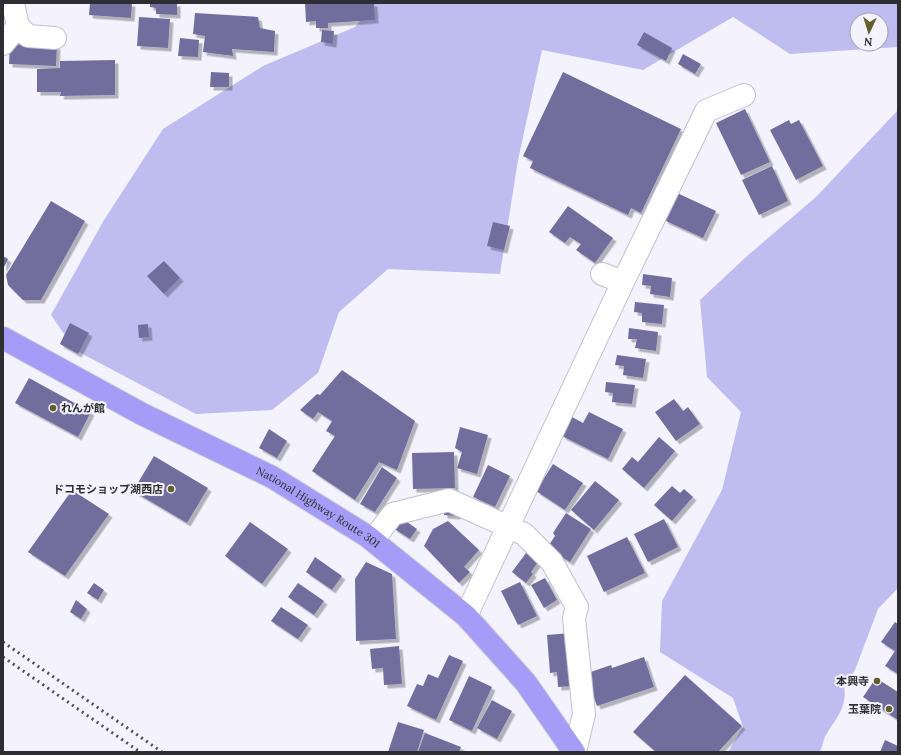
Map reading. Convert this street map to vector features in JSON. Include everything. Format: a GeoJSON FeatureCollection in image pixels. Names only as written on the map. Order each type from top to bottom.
{"type":"FeatureCollection","features":[{"type":"Feature","properties":{"kind":"highway","name":"National Highway Route 301"},"geometry":{"type":"LineString","coordinates":[[3,338],[142,414],[272,477],[373,540],[466,616],[526,683],[575,752]]}},
{"type":"Feature","properties":{"kind":"street"},"geometry":{"type":"LineString","coordinates":[[13,3],[18,26],[28,36],[55,38]]}},
{"type":"Feature","properties":{"kind":"street"},"geometry":{"type":"LineString","coordinates":[[3,44],[18,26]]}},
{"type":"Feature","properties":{"kind":"street"},"geometry":{"type":"LineString","coordinates":[[466,616],[623,282],[706,111],[744,95]]}},
{"type":"Feature","properties":{"kind":"street"},"geometry":{"type":"LineString","coordinates":[[602,274],[623,282]]}},
{"type":"Feature","properties":{"kind":"street"},"geometry":{"type":"LineString","coordinates":[[373,540],[393,514],[449,500],[524,534],[552,562],[576,607],[574,618],[584,714],[575,752]]}},
{"type":"Feature","properties":{"kind":"shaded area"},"geometry":{"type":"Polygon","coordinates":[[[375,3],[898,3],[898,47],[889,48],[889,12],[849,12],[849,50],[790,54],[733,17],[643,70],[542,50],[518,160],[500,274],[388,269],[339,312],[318,373],[272,410],[196,414],[75,350],[51,315],[104,220],[163,129],[263,66],[355,27],[375,3]]]}},
{"type":"Feature","properties":{"kind":"shaded area"},"geometry":{"type":"Polygon","coordinates":[[[898,110],[898,588],[878,609],[855,670],[844,685],[844,701],[840,713],[825,737],[820,752],[728,752],[743,727],[733,698],[660,652],[662,601],[722,490],[741,412],[707,377],[700,300],[746,257],[816,197],[898,110]]]}},
{"type":"Feature","properties":{"kind":"building"},"geometry":{"type":"Polygon","coordinates":[[[90,3],[132,3],[131,18],[89,15],[90,3]]]}},
{"type":"Feature","properties":{"kind":"building"},"geometry":{"type":"Polygon","coordinates":[[[150,3],[177,3],[177,15],[156,14],[156,8],[150,7],[150,3]]]}},
{"type":"Feature","properties":{"kind":"building"},"geometry":{"type":"Polygon","coordinates":[[[305,3],[374,3],[375,20],[328,23],[328,28],[316,28],[316,21],[306,22],[305,3]]]}},
{"type":"Feature","properties":{"kind":"building"},"geometry":{"type":"Polygon","coordinates":[[[195,13],[258,17],[260,28],[275,31],[274,52],[232,49],[233,56],[203,52],[205,36],[193,34],[195,13]]]}},
{"type":"Feature","properties":{"kind":"building"},"geometry":{"type":"Polygon","coordinates":[[[139,17],[170,19],[168,48],[137,46],[139,17]]]}},
{"type":"Feature","properties":{"kind":"building"},"geometry":{"type":"Polygon","coordinates":[[[322,30],[334,31],[333,44],[321,42],[322,30]]]}},
{"type":"Feature","properties":{"kind":"building"},"geometry":{"type":"Polygon","coordinates":[[[644,32],[672,48],[666,61],[637,45],[644,32]]]}},
{"type":"Feature","properties":{"kind":"building"},"geometry":{"type":"Polygon","coordinates":[[[180,38],[199,40],[198,57],[178,56],[180,38]]]}},
{"type":"Feature","properties":{"kind":"building"},"geometry":{"type":"Polygon","coordinates":[[[10,44],[57,46],[56,66],[9,64],[10,44]]]}},
{"type":"Feature","properties":{"kind":"building"},"geometry":{"type":"Polygon","coordinates":[[[683,54],[701,64],[695,74],[678,64],[683,54]]]}},
{"type":"Feature","properties":{"kind":"building"},"geometry":{"type":"Polygon","coordinates":[[[115,60],[115,95],[60,96],[61,92],[37,92],[37,69],[60,68],[60,61],[115,60]]]}},
{"type":"Feature","properties":{"kind":"building"},"geometry":{"type":"Polygon","coordinates":[[[211,72],[229,73],[229,87],[210,87],[211,72]]]}},
{"type":"Feature","properties":{"kind":"building"},"geometry":{"type":"Polygon","coordinates":[[[563,72],[681,129],[641,213],[631,208],[628,215],[530,168],[533,161],[523,156],[563,72]]]}},
{"type":"Feature","properties":{"kind":"building"},"geometry":{"type":"Polygon","coordinates":[[[745,109],[770,162],[741,175],[716,123],[745,109]]]}},
{"type":"Feature","properties":{"kind":"building"},"geometry":{"type":"Polygon","coordinates":[[[789,120],[791,124],[799,120],[823,166],[796,180],[770,130],[789,120]]]}},
{"type":"Feature","properties":{"kind":"building"},"geometry":{"type":"Polygon","coordinates":[[[772,166],[788,201],[759,215],[742,180],[772,166]]]}},
{"type":"Feature","properties":{"kind":"building"},"geometry":{"type":"Polygon","coordinates":[[[677,193],[716,211],[703,238],[664,220],[677,193]]]}},
{"type":"Feature","properties":{"kind":"building"},"geometry":{"type":"Polygon","coordinates":[[[51,201],[85,221],[41,300],[23,300],[8,285],[6,275],[51,201]]]}},
{"type":"Feature","properties":{"kind":"building"},"geometry":{"type":"Polygon","coordinates":[[[568,206],[613,238],[595,263],[576,250],[581,244],[570,237],[565,243],[549,232],[568,206]]]}},
{"type":"Feature","properties":{"kind":"building"},"geometry":{"type":"Polygon","coordinates":[[[493,222],[510,226],[504,250],[487,246],[493,222]]]}},
{"type":"Feature","properties":{"kind":"building"},"geometry":{"type":"Polygon","coordinates":[[[3,256],[8,259],[3,269],[3,256]]]}},
{"type":"Feature","properties":{"kind":"building"},"geometry":{"type":"Polygon","coordinates":[[[164,261],[180,278],[164,294],[147,276],[164,261]]]}},
{"type":"Feature","properties":{"kind":"building"},"geometry":{"type":"Polygon","coordinates":[[[643,274],[672,278],[670,297],[650,294],[651,286],[642,285],[643,274]]]}},
{"type":"Feature","properties":{"kind":"building"},"geometry":{"type":"Polygon","coordinates":[[[635,302],[664,305],[662,324],[642,322],[642,313],[634,312],[635,302]]]}},
{"type":"Feature","properties":{"kind":"building"},"geometry":{"type":"Polygon","coordinates":[[[70,323],[89,333],[78,354],[60,344],[70,323]]]}},
{"type":"Feature","properties":{"kind":"building"},"geometry":{"type":"Polygon","coordinates":[[[148,324],[149,337],[139,338],[138,325],[148,324]]]}},
{"type":"Feature","properties":{"kind":"building"},"geometry":{"type":"Polygon","coordinates":[[[629,328],[658,332],[656,351],[635,348],[637,339],[628,339],[629,328]]]}},
{"type":"Feature","properties":{"kind":"building"},"geometry":{"type":"Polygon","coordinates":[[[617,355],[646,359],[643,378],[623,375],[624,366],[615,365],[617,355]]]}},
{"type":"Feature","properties":{"kind":"building"},"geometry":{"type":"Polygon","coordinates":[[[342,370],[415,421],[397,470],[379,462],[355,500],[312,471],[335,436],[326,431],[332,421],[318,412],[313,419],[300,410],[317,394],[320,395],[342,370]]]}},
{"type":"Feature","properties":{"kind":"building","name":"れんが館"},"geometry":{"type":"Polygon","coordinates":[[[29,378],[91,412],[78,437],[15,403],[29,378]]]}},
{"type":"Feature","properties":{"kind":"building"},"geometry":{"type":"Polygon","coordinates":[[[606,382],[635,385],[632,404],[612,402],[613,393],[605,392],[606,382]]]}},
{"type":"Feature","properties":{"kind":"building"},"geometry":{"type":"Polygon","coordinates":[[[674,399],[683,411],[688,407],[700,424],[676,441],[655,412],[674,399]]]}},
{"type":"Feature","properties":{"kind":"building"},"geometry":{"type":"Polygon","coordinates":[[[589,412],[623,429],[608,459],[562,436],[572,417],[583,423],[589,412]]]}},
{"type":"Feature","properties":{"kind":"building"},"geometry":{"type":"Polygon","coordinates":[[[460,427],[488,435],[477,474],[457,468],[462,452],[455,448],[460,427]]]}},
{"type":"Feature","properties":{"kind":"building"},"geometry":{"type":"Polygon","coordinates":[[[269,429],[287,441],[277,458],[259,448],[269,429]]]}},
{"type":"Feature","properties":{"kind":"building"},"geometry":{"type":"Polygon","coordinates":[[[659,437],[675,451],[644,488],[622,469],[632,457],[638,462],[659,437]]]}},
{"type":"Feature","properties":{"kind":"building"},"geometry":{"type":"Polygon","coordinates":[[[454,452],[455,488],[413,489],[412,453],[454,452]]]}},
{"type":"Feature","properties":{"kind":"building","name":"ドコモショップ湖西店"},"geometry":{"type":"Polygon","coordinates":[[[154,456],[208,488],[187,523],[133,491],[154,456]]]}},
{"type":"Feature","properties":{"kind":"building"},"geometry":{"type":"Polygon","coordinates":[[[553,464],[583,483],[565,510],[536,491],[553,464]]]}},
{"type":"Feature","properties":{"kind":"building"},"geometry":{"type":"Polygon","coordinates":[[[488,465],[510,476],[495,507],[473,497],[488,465]]]}},
{"type":"Feature","properties":{"kind":"building"},"geometry":{"type":"Polygon","coordinates":[[[382,467],[397,478],[375,512],[360,504],[382,467]]]}},
{"type":"Feature","properties":{"kind":"building"},"geometry":{"type":"Polygon","coordinates":[[[595,481],[619,500],[594,530],[571,510],[595,481]]]}},
{"type":"Feature","properties":{"kind":"building"},"geometry":{"type":"Polygon","coordinates":[[[672,486],[680,493],[684,489],[693,497],[672,521],[654,505],[672,486]]]}},
{"type":"Feature","properties":{"kind":"building"},"geometry":{"type":"Polygon","coordinates":[[[72,490],[109,514],[65,576],[28,552],[72,490]]]}},
{"type":"Feature","properties":{"kind":"building"},"geometry":{"type":"Polygon","coordinates":[[[444,507],[458,508],[457,516],[444,515],[444,507]]]}},
{"type":"Feature","properties":{"kind":"building"},"geometry":{"type":"Polygon","coordinates":[[[566,513],[591,529],[570,562],[547,548],[555,536],[553,533],[566,513]]]}},
{"type":"Feature","properties":{"kind":"building"},"geometry":{"type":"Polygon","coordinates":[[[400,517],[417,529],[410,539],[393,528],[400,517]]]}},
{"type":"Feature","properties":{"kind":"building"},"geometry":{"type":"Polygon","coordinates":[[[664,519],[678,547],[648,562],[634,534],[664,519]]]}},
{"type":"Feature","properties":{"kind":"building"},"geometry":{"type":"Polygon","coordinates":[[[448,521],[479,550],[464,567],[470,572],[459,583],[424,546],[433,529],[448,521]]]}},
{"type":"Feature","properties":{"kind":"building"},"geometry":{"type":"Polygon","coordinates":[[[250,522],[288,549],[262,584],[225,556],[250,522]]]}},
{"type":"Feature","properties":{"kind":"building"},"geometry":{"type":"Polygon","coordinates":[[[627,537],[645,573],[604,592],[587,556],[627,537]]]}},
{"type":"Feature","properties":{"kind":"building"},"geometry":{"type":"Polygon","coordinates":[[[526,553],[538,562],[531,572],[533,574],[526,583],[512,572],[526,553]]]}},
{"type":"Feature","properties":{"kind":"building"},"geometry":{"type":"Polygon","coordinates":[[[315,557],[342,576],[332,590],[306,572],[315,557]]]}},
{"type":"Feature","properties":{"kind":"building"},"geometry":{"type":"Polygon","coordinates":[[[366,562],[392,574],[396,639],[356,641],[355,579],[366,562]]]}},
{"type":"Feature","properties":{"kind":"building"},"geometry":{"type":"Polygon","coordinates":[[[545,578],[557,600],[544,608],[531,585],[545,578]]]}},
{"type":"Feature","properties":{"kind":"building"},"geometry":{"type":"Polygon","coordinates":[[[520,582],[537,616],[518,625],[501,591],[520,582]]]}},
{"type":"Feature","properties":{"kind":"building"},"geometry":{"type":"Polygon","coordinates":[[[94,583],[104,590],[98,600],[87,593],[94,583]]]}},
{"type":"Feature","properties":{"kind":"building"},"geometry":{"type":"Polygon","coordinates":[[[298,583],[324,601],[314,615],[288,597],[298,583]]]}},
{"type":"Feature","properties":{"kind":"building"},"geometry":{"type":"Polygon","coordinates":[[[76,600],[87,609],[81,619],[70,612],[76,600]]]}},
{"type":"Feature","properties":{"kind":"building"},"geometry":{"type":"Polygon","coordinates":[[[281,607],[308,625],[298,639],[271,621],[281,607]]]}},
{"type":"Feature","properties":{"kind":"building","name":"玉葉院"},"geometry":{"type":"Polygon","coordinates":[[[895,622],[898,624],[898,674],[885,666],[895,651],[881,642],[895,622]]]}},
{"type":"Feature","properties":{"kind":"building"},"geometry":{"type":"Polygon","coordinates":[[[570,633],[574,686],[558,687],[557,672],[550,673],[547,635],[570,633]]]}},
{"type":"Feature","properties":{"kind":"building"},"geometry":{"type":"Polygon","coordinates":[[[399,646],[402,684],[384,685],[383,668],[372,669],[370,649],[399,646]]]}},
{"type":"Feature","properties":{"kind":"building"},"geometry":{"type":"Polygon","coordinates":[[[449,655],[463,661],[436,720],[407,706],[417,684],[423,686],[428,674],[438,678],[449,655]]]}},
{"type":"Feature","properties":{"kind":"building"},"geometry":{"type":"Polygon","coordinates":[[[644,657],[654,687],[597,706],[585,674],[611,665],[612,668],[644,657]]]}},
{"type":"Feature","properties":{"kind":"building"},"geometry":{"type":"Polygon","coordinates":[[[685,675],[742,726],[718,752],[656,752],[633,732],[685,675]]]}},
{"type":"Feature","properties":{"kind":"building"},"geometry":{"type":"Polygon","coordinates":[[[469,676],[492,687],[472,731],[449,720],[469,676]]]}},
{"type":"Feature","properties":{"kind":"building","name":"玉葉院"},"geometry":{"type":"Polygon","coordinates":[[[876,678],[898,692],[898,720],[863,697],[876,678]]]}},
{"type":"Feature","properties":{"kind":"building"},"geometry":{"type":"Polygon","coordinates":[[[492,700],[512,711],[497,739],[477,728],[492,700]]]}},
{"type":"Feature","properties":{"kind":"building"},"geometry":{"type":"Polygon","coordinates":[[[398,722],[424,730],[417,752],[388,752],[398,722]]]}},
{"type":"Feature","properties":{"kind":"building"},"geometry":{"type":"Polygon","coordinates":[[[425,733],[461,747],[459,752],[418,752],[425,733]]]}},
{"type":"Feature","properties":{"kind":"building"},"geometry":{"type":"Polygon","coordinates":[[[885,740],[898,746],[898,752],[880,752],[885,740]]]}},
{"type":"Feature","properties":{"kind":"railway"},"geometry":{"type":"LineString","coordinates":[[3,642],[162,752]]}},
{"type":"Feature","properties":{"kind":"railway"},"geometry":{"type":"LineString","coordinates":[[3,657],[140,752]]}},
{"type":"Feature","properties":{"kind":"place","name":"れんが館"},"geometry":{"type":"Point","coordinates":[53,408]}},
{"type":"Feature","properties":{"kind":"place","name":"ドコモショップ湖西店"},"geometry":{"type":"Point","coordinates":[171,489]}},
{"type":"Feature","properties":{"kind":"place","name":"本興寺"},"geometry":{"type":"Point","coordinates":[877,681]}},
{"type":"Feature","properties":{"kind":"place","name":"玉葉院"},"geometry":{"type":"Point","coordinates":[889,709]}}]}
